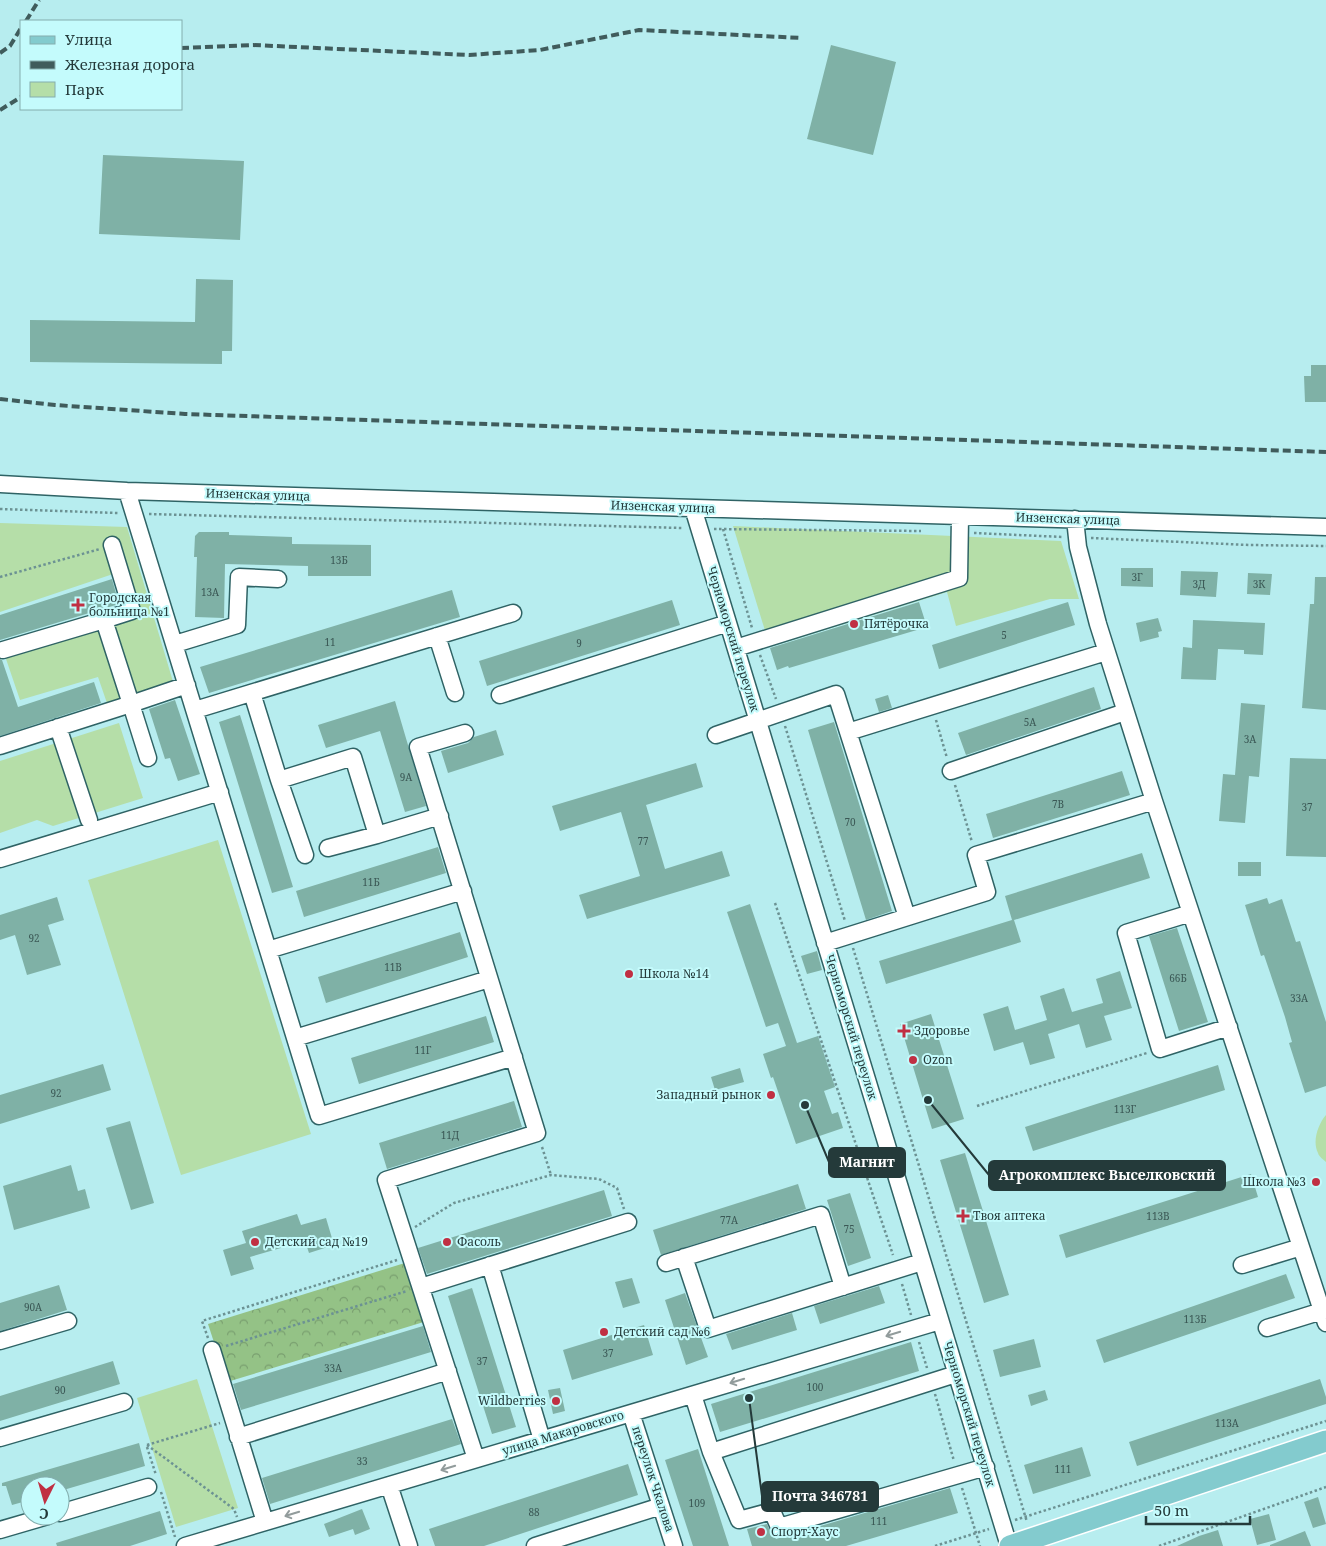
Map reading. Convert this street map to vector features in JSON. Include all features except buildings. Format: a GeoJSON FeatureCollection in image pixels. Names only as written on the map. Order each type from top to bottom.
{"type":"FeatureCollection","features":[{"type":"Feature","properties":{"kind":"main road"},"geometry":{"type":"LineString","coordinates":[[1009,1546],[1032,1540],[1326,1441]]}},
{"type":"Feature","properties":{"kind":"street","name":"Инзенская улица"},"geometry":{"type":"LineString","coordinates":[[0,484],[127,491],[693,508],[960,525],[1075,520],[1326,527]]}},
{"type":"Feature","properties":{"kind":"street"},"geometry":{"type":"LineString","coordinates":[[127,491],[319,1116],[514,1057]]}},
{"type":"Feature","properties":{"kind":"street","name":"Черноморский переулок"},"geometry":{"type":"LineString","coordinates":[[693,508],[1009,1546]]}},
{"type":"Feature","properties":{"kind":"street"},"geometry":{"type":"LineString","coordinates":[[1075,520],[1077,537],[1095,615],[1106,652],[1324,1317],[1267,1328]]}},
{"type":"Feature","properties":{"kind":"street"},"geometry":{"type":"LineString","coordinates":[[736,648],[959,578],[960,525]]}},
{"type":"Feature","properties":{"kind":"street"},"geometry":{"type":"LineString","coordinates":[[3,650],[132,611],[112,545]]}},
{"type":"Feature","properties":{"kind":"street"},"geometry":{"type":"LineString","coordinates":[[175,644],[237,625],[239,577],[278,579]]}},
{"type":"Feature","properties":{"kind":"street"},"geometry":{"type":"LineString","coordinates":[[195,710],[513,613]]}},
{"type":"Feature","properties":{"kind":"street"},"geometry":{"type":"LineString","coordinates":[[104,620],[148,758]]}},
{"type":"Feature","properties":{"kind":"street"},"geometry":{"type":"LineString","coordinates":[[500,695],[728,623]]}},
{"type":"Feature","properties":{"kind":"street"},"geometry":{"type":"LineString","coordinates":[[437,636],[455,693]]}},
{"type":"Feature","properties":{"kind":"street"},"geometry":{"type":"LineString","coordinates":[[848,732],[1106,652]]}},
{"type":"Feature","properties":{"kind":"street"},"geometry":{"type":"LineString","coordinates":[[0,746],[187,685]]}},
{"type":"Feature","properties":{"kind":"street"},"geometry":{"type":"LineString","coordinates":[[252,693],[305,855]]}},
{"type":"Feature","properties":{"kind":"street"},"geometry":{"type":"LineString","coordinates":[[716,735],[836,694],[907,917]]}},
{"type":"Feature","properties":{"kind":"street"},"geometry":{"type":"LineString","coordinates":[[951,771],[1125,712]]}},
{"type":"Feature","properties":{"kind":"street"},"geometry":{"type":"LineString","coordinates":[[58,727],[89,820]]}},
{"type":"Feature","properties":{"kind":"street"},"geometry":{"type":"LineString","coordinates":[[465,733],[418,747],[537,1133],[386,1180],[476,1459]]}},
{"type":"Feature","properties":{"kind":"street"},"geometry":{"type":"LineString","coordinates":[[279,780],[353,757],[377,835]]}},
{"type":"Feature","properties":{"kind":"street"},"geometry":{"type":"LineString","coordinates":[[0,859],[220,792]]}},
{"type":"Feature","properties":{"kind":"street"},"geometry":{"type":"LineString","coordinates":[[825,943],[987,892],[976,855],[1154,801]]}},
{"type":"Feature","properties":{"kind":"street"},"geometry":{"type":"LineString","coordinates":[[328,848],[440,816]]}},
{"type":"Feature","properties":{"kind":"street"},"geometry":{"type":"LineString","coordinates":[[268,950],[463,891]]}},
{"type":"Feature","properties":{"kind":"street"},"geometry":{"type":"LineString","coordinates":[[1191,914],[1126,933],[1160,1049],[1229,1028]]}},
{"type":"Feature","properties":{"kind":"street"},"geometry":{"type":"LineString","coordinates":[[295,1038],[489,978]]}},
{"type":"Feature","properties":{"kind":"street"},"geometry":{"type":"LineString","coordinates":[[666,1263],[821,1215],[843,1287]]}},
{"type":"Feature","properties":{"kind":"street"},"geometry":{"type":"LineString","coordinates":[[421,1287],[628,1222]]}},
{"type":"Feature","properties":{"kind":"street"},"geometry":{"type":"LineString","coordinates":[[1242,1265],[1301,1247]]}},
{"type":"Feature","properties":{"kind":"street"},"geometry":{"type":"LineString","coordinates":[[684,1257],[708,1329],[922,1262]]}},
{"type":"Feature","properties":{"kind":"street"},"geometry":{"type":"LineString","coordinates":[[490,1265],[542,1440]]}},
{"type":"Feature","properties":{"kind":"street"},"geometry":{"type":"LineString","coordinates":[[0,1341],[68,1321]]}},
{"type":"Feature","properties":{"kind":"street","name":"улица Макаровского"},"geometry":{"type":"LineString","coordinates":[[185,1546],[940,1321]]}},
{"type":"Feature","properties":{"kind":"street"},"geometry":{"type":"LineString","coordinates":[[212,1350],[265,1522]]}},
{"type":"Feature","properties":{"kind":"street"},"geometry":{"type":"LineString","coordinates":[[238,1437],[448,1371]]}},
{"type":"Feature","properties":{"kind":"street"},"geometry":{"type":"LineString","coordinates":[[711,1452],[956,1374]]}},
{"type":"Feature","properties":{"kind":"street"},"geometry":{"type":"LineString","coordinates":[[693,1394],[711,1452],[739,1520],[772,1511],[779,1527],[986,1467]]}},
{"type":"Feature","properties":{"kind":"street"},"geometry":{"type":"LineString","coordinates":[[0,1438],[124,1402]]}},
{"type":"Feature","properties":{"kind":"street","name":"переулок Чкалова"},"geometry":{"type":"LineString","coordinates":[[631,1413],[674,1546]]}},
{"type":"Feature","properties":{"kind":"street"},"geometry":{"type":"LineString","coordinates":[[389,1485],[409,1546]]}},
{"type":"Feature","properties":{"kind":"street"},"geometry":{"type":"LineString","coordinates":[[70,1509],[148,1487]]}},
{"type":"Feature","properties":{"kind":"street"},"geometry":{"type":"LineString","coordinates":[[536,1546],[661,1506]]}},
{"type":"Feature","properties":{"kind":"street"},"geometry":{"type":"LineString","coordinates":[[0,1530],[20,1524]]}},
{"type":"Feature","properties":{"kind":"path"},"geometry":{"type":"LineString","coordinates":[[0,509],[699,529],[930,531]]}},
{"type":"Feature","properties":{"kind":"path"},"geometry":{"type":"LineString","coordinates":[[960,525],[1077,537],[1249,545],[1326,546]]}},
{"type":"Feature","properties":{"kind":"path"},"geometry":{"type":"LineString","coordinates":[[722,529],[756,641],[781,713],[1032,1540]]}},
{"type":"Feature","properties":{"kind":"path"},"geometry":{"type":"LineString","coordinates":[[0,577],[112,545]]}},
{"type":"Feature","properties":{"kind":"path"},"geometry":{"type":"LineString","coordinates":[[775,903],[898,1270],[980,1546]]}},
{"type":"Feature","properties":{"kind":"path"},"geometry":{"type":"LineString","coordinates":[[977,1106],[1160,1049]]}},
{"type":"Feature","properties":{"kind":"path"},"geometry":{"type":"LineString","coordinates":[[537,1133],[551,1174]]}},
{"type":"Feature","properties":{"kind":"path"},"geometry":{"type":"LineString","coordinates":[[404,1234],[454,1203],[551,1174],[599,1179],[617,1188],[628,1222]]}},
{"type":"Feature","properties":{"kind":"path"},"geometry":{"type":"LineString","coordinates":[[202,1321],[411,1256]]}},
{"type":"Feature","properties":{"kind":"path"},"geometry":{"type":"LineString","coordinates":[[212,1350],[421,1287]]}},
{"type":"Feature","properties":{"kind":"path"},"geometry":{"type":"LineString","coordinates":[[233,1420],[147,1445],[234,1509]]}},
{"type":"Feature","properties":{"kind":"path"},"geometry":{"type":"LineString","coordinates":[[935,1546],[1326,1421]]}},
{"type":"Feature","properties":{"kind":"path"},"geometry":{"type":"LineString","coordinates":[[1159,1546],[1326,1487]]}},
{"type":"Feature","properties":{"kind":"green space"},"geometry":{"type":"Polygon","coordinates":[[[0,523],[127,527],[174,685],[108,706],[98,677],[20,700],[5,656],[139,615],[125,570],[0,612],[0,523]]]}},
{"type":"Feature","properties":{"kind":"green space"},"geometry":{"type":"Polygon","coordinates":[[[733,526],[1061,541],[1079,599],[1050,599],[956,626],[947,592],[770,647],[733,526]]]}},
{"type":"Feature","properties":{"kind":"green space"},"geometry":{"type":"Polygon","coordinates":[[[119,723],[143,798],[53,826],[37,820],[0,833],[0,761],[119,723]]]}},
{"type":"Feature","properties":{"kind":"green space"},"geometry":{"type":"Polygon","coordinates":[[[218,840],[311,1134],[181,1175],[88,880],[218,840]]]}},
{"type":"Feature","properties":{"kind":"green space"},"geometry":{"type":"Polygon","coordinates":[[[1326,1115],[1326,1162],[1320,1157],[1316,1149],[1316,1139],[1318,1128],[1326,1115]]]}},
{"type":"Feature","properties":{"kind":"green space"},"geometry":{"type":"Polygon","coordinates":[[[408,1262],[427,1321],[227,1382],[208,1324],[408,1262]]]}},
{"type":"Feature","properties":{"kind":"green space"},"geometry":{"type":"Polygon","coordinates":[[[197,1379],[238,1508],[176,1527],[137,1398],[197,1379]]]}},
{"type":"Feature","properties":{"kind":"railway"},"geometry":{"type":"LineString","coordinates":[[27,20],[39,0]]}},
{"type":"Feature","properties":{"kind":"railway"},"geometry":{"type":"LineString","coordinates":[[0,53],[10,46],[20,30]]}},
{"type":"Feature","properties":{"kind":"railway"},"geometry":{"type":"LineString","coordinates":[[182,48],[253,45],[469,55],[540,50],[639,30],[802,38]]}},
{"type":"Feature","properties":{"kind":"railway"},"geometry":{"type":"LineString","coordinates":[[0,110],[20,98]]}},
{"type":"Feature","properties":{"kind":"railway"},"geometry":{"type":"LineString","coordinates":[[0,399],[55,405],[185,414],[1326,452]]}},
{"type":"Feature","properties":{"kind":"place","name":"Городская больница №1"},"geometry":{"type":"Point","coordinates":[78,605]}},
{"type":"Feature","properties":{"kind":"place","name":"Пятёрочка"},"geometry":{"type":"Point","coordinates":[854,624]}},
{"type":"Feature","properties":{"kind":"place","name":"Школа №14"},"geometry":{"type":"Point","coordinates":[629,974]}},
{"type":"Feature","properties":{"kind":"place","name":"Здоровье"},"geometry":{"type":"Point","coordinates":[904,1031]}},
{"type":"Feature","properties":{"kind":"place","name":"Ozon"},"geometry":{"type":"Point","coordinates":[913,1060]}},
{"type":"Feature","properties":{"kind":"place","name":"Западный рынок"},"geometry":{"type":"Point","coordinates":[771,1095]}},
{"type":"Feature","properties":{"kind":"place","name":"Агрокомплекс Выселковский"},"geometry":{"type":"Point","coordinates":[928,1100]}},
{"type":"Feature","properties":{"kind":"place","name":"Магнит"},"geometry":{"type":"Point","coordinates":[805,1105]}},
{"type":"Feature","properties":{"kind":"place","name":"Школа №3"},"geometry":{"type":"Point","coordinates":[1316,1182]}},
{"type":"Feature","properties":{"kind":"place","name":"Твоя аптека"},"geometry":{"type":"Point","coordinates":[963,1216]}},
{"type":"Feature","properties":{"kind":"place","name":"Детский сад №19"},"geometry":{"type":"Point","coordinates":[255,1242]}},
{"type":"Feature","properties":{"kind":"place","name":"Фасоль"},"geometry":{"type":"Point","coordinates":[447,1242]}},
{"type":"Feature","properties":{"kind":"place","name":"Детский сад №6"},"geometry":{"type":"Point","coordinates":[604,1332]}},
{"type":"Feature","properties":{"kind":"place","name":"Почта 346781"},"geometry":{"type":"Point","coordinates":[749,1398]}},
{"type":"Feature","properties":{"kind":"place","name":"Wildberries"},"geometry":{"type":"Point","coordinates":[556,1401]}},
{"type":"Feature","properties":{"kind":"place","name":"Спорт-Хаус"},"geometry":{"type":"Point","coordinates":[761,1532]}}]}
